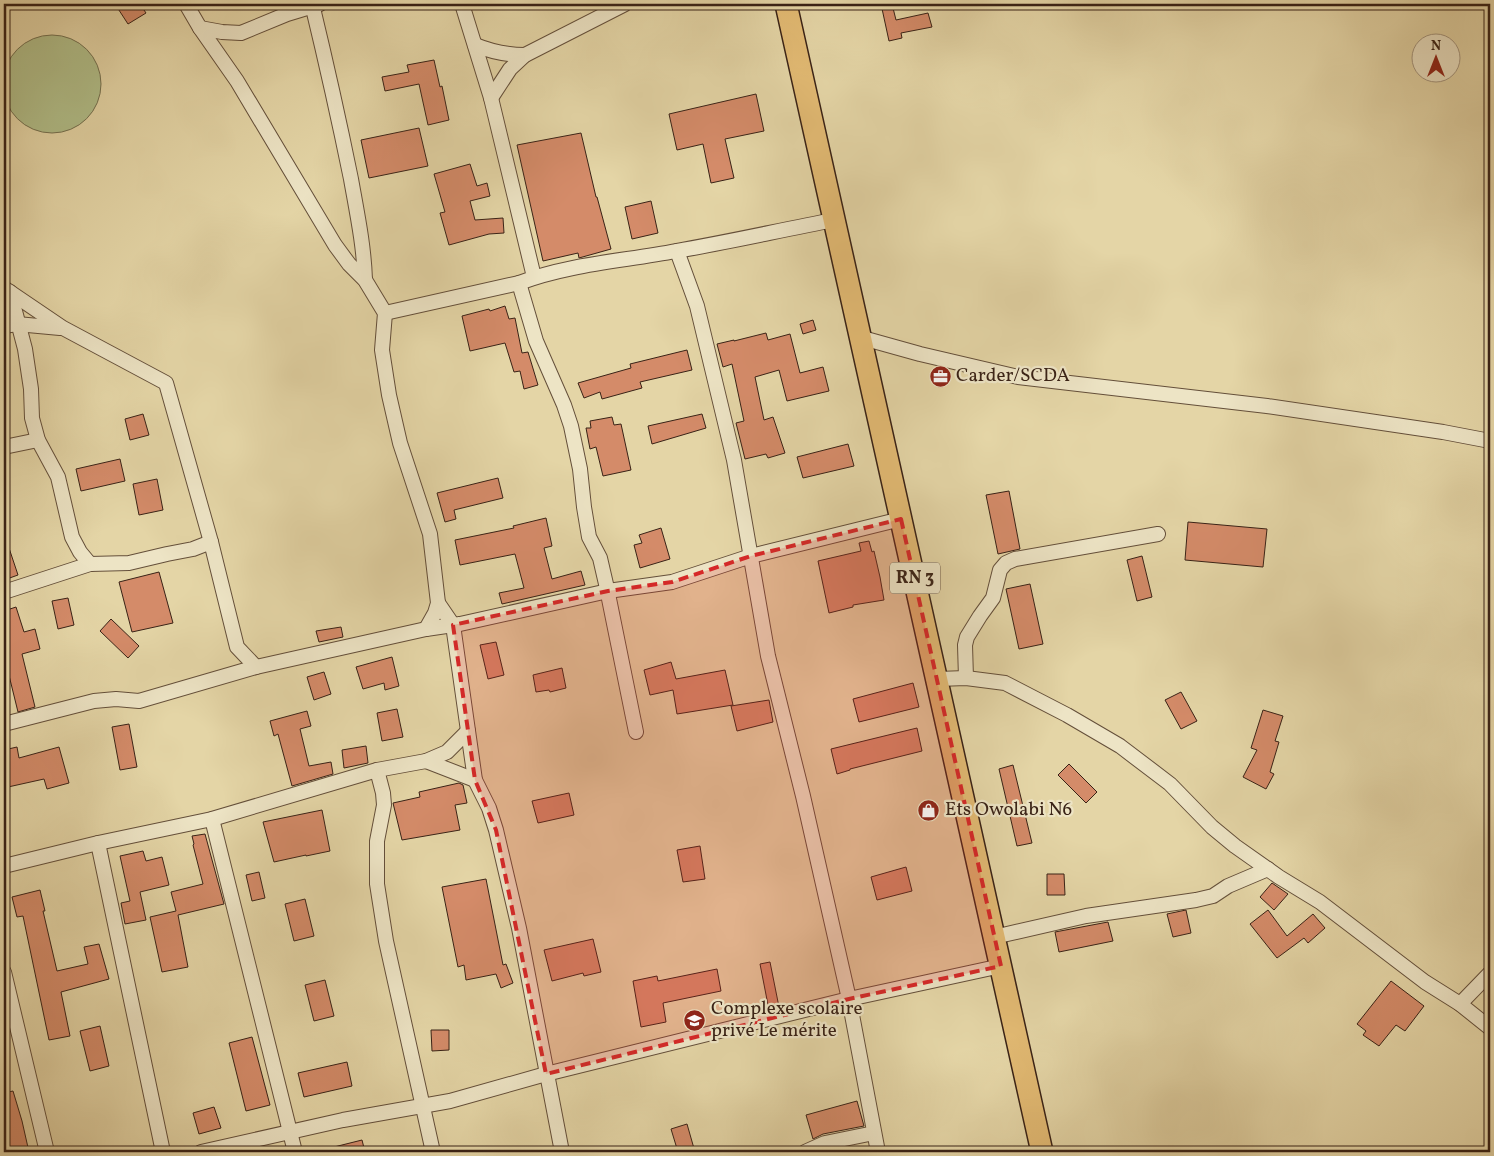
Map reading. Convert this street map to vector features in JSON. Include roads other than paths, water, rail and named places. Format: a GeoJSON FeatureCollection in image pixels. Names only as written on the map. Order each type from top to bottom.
{"type":"FeatureCollection","features":[{"type":"Feature","properties":{"kind":"main road","name":"RN 3"},"geometry":{"type":"LineString","coordinates":[[786,4],[1042,1152]]}},
{"type":"Feature","properties":{"kind":"street"},"geometry":{"type":"LineString","coordinates":[[186,4],[200,28],[237,81],[334,245],[365,280],[385,313],[382,350],[389,395],[400,443],[430,534],[438,603],[436,613],[426,629]]}},
{"type":"Feature","properties":{"kind":"street"},"geometry":{"type":"LineString","coordinates":[[200,28],[241,33],[315,4],[342,131],[365,256],[365,280]]}},
{"type":"Feature","properties":{"kind":"street"},"geometry":{"type":"LineString","coordinates":[[462,4],[491,98],[534,277]]}},
{"type":"Feature","properties":{"kind":"street"},"geometry":{"type":"LineString","coordinates":[[491,98],[510,69],[525,55],[625,4]]}},
{"type":"Feature","properties":{"kind":"street"},"geometry":{"type":"LineString","coordinates":[[475,45],[503,54],[525,55]]}},
{"type":"Feature","properties":{"kind":"street"},"geometry":{"type":"LineString","coordinates":[[385,313],[519,283],[534,277],[591,264],[677,251],[834,220]]}},
{"type":"Feature","properties":{"kind":"street"},"geometry":{"type":"LineString","coordinates":[[677,251],[697,306],[734,460],[768,656],[803,796],[849,999],[878,1152]]}},
{"type":"Feature","properties":{"kind":"street"},"geometry":{"type":"LineString","coordinates":[[519,283],[536,341],[564,405],[571,426],[580,469],[589,537],[600,558],[608,591],[636,732]]}},
{"type":"Feature","properties":{"kind":"street"},"geometry":{"type":"LineString","coordinates":[[7,290],[11,325],[25,349],[31,389],[32,418],[38,440],[58,477],[72,537],[80,552],[90,564]]}},
{"type":"Feature","properties":{"kind":"street"},"geometry":{"type":"LineString","coordinates":[[7,290],[63,328],[166,383],[211,542],[237,647],[256,667]]}},
{"type":"Feature","properties":{"kind":"street"},"geometry":{"type":"LineString","coordinates":[[11,325],[63,328]]}},
{"type":"Feature","properties":{"kind":"street"},"geometry":{"type":"LineString","coordinates":[[859,337],[920,354],[1018,377],[1267,406],[1443,432],[1490,441]]}},
{"type":"Feature","properties":{"kind":"street"},"geometry":{"type":"LineString","coordinates":[[4,446],[38,440]]}},
{"type":"Feature","properties":{"kind":"street"},"geometry":{"type":"LineString","coordinates":[[4,724],[94,701],[116,699],[139,701],[228,674],[426,629],[453,625],[608,591],[672,582],[751,556],[901,519]]}},
{"type":"Feature","properties":{"kind":"street"},"geometry":{"type":"LineString","coordinates":[[966,678],[965,645],[967,638],[993,598],[1000,570],[1006,563],[1015,559],[1158,534]]}},
{"type":"Feature","properties":{"kind":"street"},"geometry":{"type":"LineString","coordinates":[[4,592],[90,564],[129,563],[193,550],[211,542]]}},
{"type":"Feature","properties":{"kind":"street"},"geometry":{"type":"LineString","coordinates":[[193,550],[215,562]]}},
{"type":"Feature","properties":{"kind":"street"},"geometry":{"type":"LineString","coordinates":[[438,603],[453,625],[476,780],[489,808],[496,830],[519,928],[562,1152]]}},
{"type":"Feature","properties":{"kind":"street"},"geometry":{"type":"LineString","coordinates":[[228,674],[237,647]]}},
{"type":"Feature","properties":{"kind":"street"},"geometry":{"type":"LineString","coordinates":[[938,679],[966,678],[1005,683],[1067,715],[1120,746],[1170,784],[1212,827],[1229,841],[1268,869],[1320,902],[1425,982],[1460,1004],[1490,1028]]}},
{"type":"Feature","properties":{"kind":"street"},"geometry":{"type":"LineString","coordinates":[[4,866],[98,843],[212,819],[378,770],[426,761],[447,752],[468,731]]}},
{"type":"Feature","properties":{"kind":"street"},"geometry":{"type":"LineString","coordinates":[[426,761],[476,780]]}},
{"type":"Feature","properties":{"kind":"street"},"geometry":{"type":"LineString","coordinates":[[378,770],[384,805],[376,842],[378,884],[386,941],[433,1152]]}},
{"type":"Feature","properties":{"kind":"street"},"geometry":{"type":"LineString","coordinates":[[212,819],[295,1152]]}},
{"type":"Feature","properties":{"kind":"street"},"geometry":{"type":"LineString","coordinates":[[98,843],[163,1152]]}},
{"type":"Feature","properties":{"kind":"street"},"geometry":{"type":"LineString","coordinates":[[994,937],[1086,916],[1213,896],[1228,886],[1268,869]]}},
{"type":"Feature","properties":{"kind":"street"},"geometry":{"type":"LineString","coordinates":[[201,1152],[343,1120],[423,1107],[546,1074],[849,999],[1001,966]]}},
{"type":"Feature","properties":{"kind":"street"},"geometry":{"type":"LineString","coordinates":[[4,972],[47,1152]]}},
{"type":"Feature","properties":{"kind":"street"},"geometry":{"type":"LineString","coordinates":[[1460,1004],[1490,973]]}},
{"type":"Feature","properties":{"kind":"street"},"geometry":{"type":"LineString","coordinates":[[804,1152],[825,1143],[874,1133]]}},
{"type":"Feature","properties":{"kind":"place","name":"Carder/SCDA"},"geometry":{"type":"Point","coordinates":[940,376]}},
{"type":"Feature","properties":{"kind":"place","name":"Ets Owolabi N6"},"geometry":{"type":"Point","coordinates":[929,810]}},
{"type":"Feature","properties":{"kind":"place","name":"Complexe scolaire privé Le mérite"},"geometry":{"type":"Point","coordinates":[695,1020]}}]}
